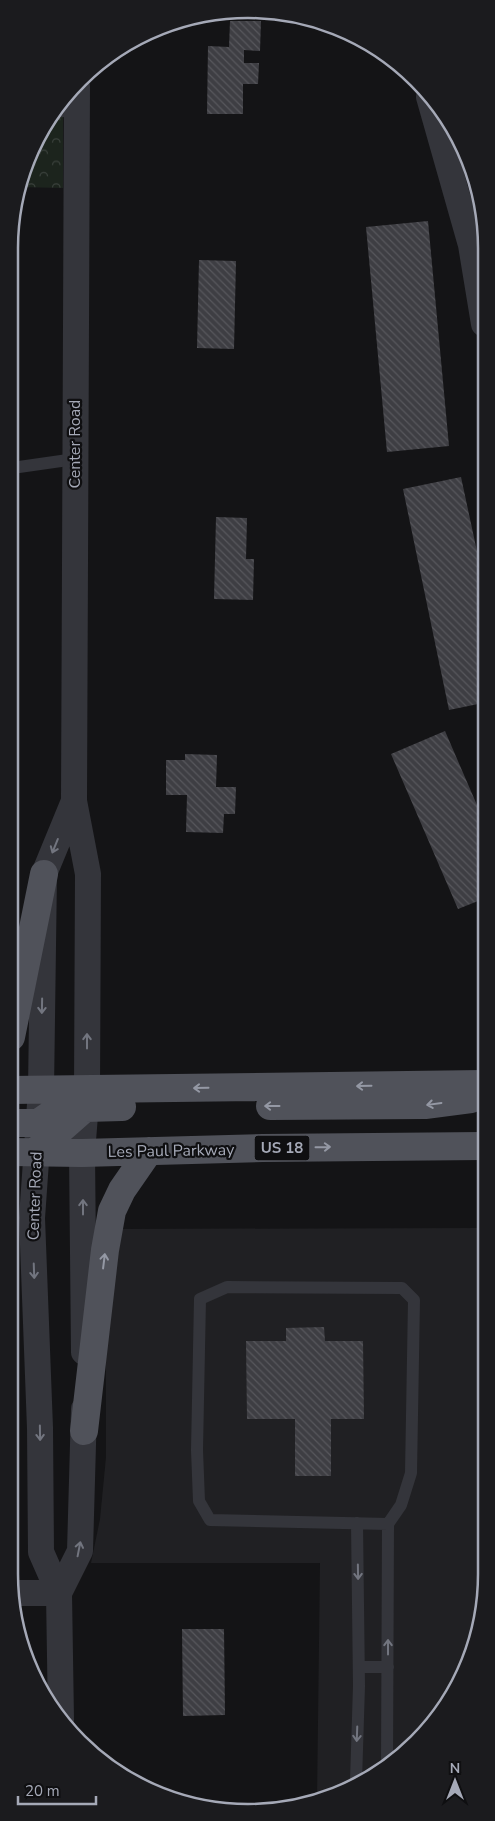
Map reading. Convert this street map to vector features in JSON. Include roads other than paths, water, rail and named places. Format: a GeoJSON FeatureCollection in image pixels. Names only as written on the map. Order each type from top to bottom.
{"type":"FeatureCollection","features":[{"type":"Feature","properties":{"kind":"main road"},"geometry":{"type":"LineString","coordinates":[[18,999],[44,874]]}},
{"type":"Feature","properties":{"kind":"main road"},"geometry":{"type":"LineString","coordinates":[[18,1123],[38,1123],[86,1099],[478,1084]]}},
{"type":"Feature","properties":{"kind":"main road"},"geometry":{"type":"LineString","coordinates":[[18,1090],[40,1090],[86,1099],[425,1105],[478,1098]]}},
{"type":"Feature","properties":{"kind":"main road"},"geometry":{"type":"LineString","coordinates":[[23,1152],[86,1099]]}},
{"type":"Feature","properties":{"kind":"main road","name":"Les Paul Parkway"},"geometry":{"type":"LineString","coordinates":[[23,1152],[82,1153],[478,1146]]}},
{"type":"Feature","properties":{"kind":"main road"},"geometry":{"type":"LineString","coordinates":[[84,1431],[105,1250],[112,1211],[122,1190],[149,1151]]}},
{"type":"Feature","properties":{"kind":"street","name":"Center Road"},"geometry":{"type":"LineString","coordinates":[[59,1593],[80,1551],[84,1431],[82,1153],[86,1099],[88,874],[74,801],[75,459],[68,104]]}},
{"type":"Feature","properties":{"kind":"street"},"geometry":{"type":"LineString","coordinates":[[433,112],[471,244],[478,287]]}},
{"type":"Feature","properties":{"kind":"street","name":"Center Road"},"geometry":{"type":"LineString","coordinates":[[61,1708],[59,1593],[40,1552],[40,1428],[32,1218],[23,1152],[38,1123],[44,874],[74,801]]}},
{"type":"Feature","properties":{"kind":"street"},"geometry":{"type":"LineString","coordinates":[[18,1593],[59,1593]]}},
{"type":"Feature","properties":{"kind":"lane"},"geometry":{"type":"LineString","coordinates":[[18,467],[75,459]]}},
{"type":"Feature","properties":{"kind":"lane"},"geometry":{"type":"LineString","coordinates":[[387,1757],[388,1524],[402,1504],[411,1473],[414,1300],[402,1288],[227,1287],[200,1299],[197,1450],[200,1501],[210,1520],[388,1524]]}},
{"type":"Feature","properties":{"kind":"lane"},"geometry":{"type":"LineString","coordinates":[[356,1776],[359,1667],[357,1523]]}},
{"type":"Feature","properties":{"kind":"lane"},"geometry":{"type":"LineString","coordinates":[[359,1667],[388,1667]]}}]}
